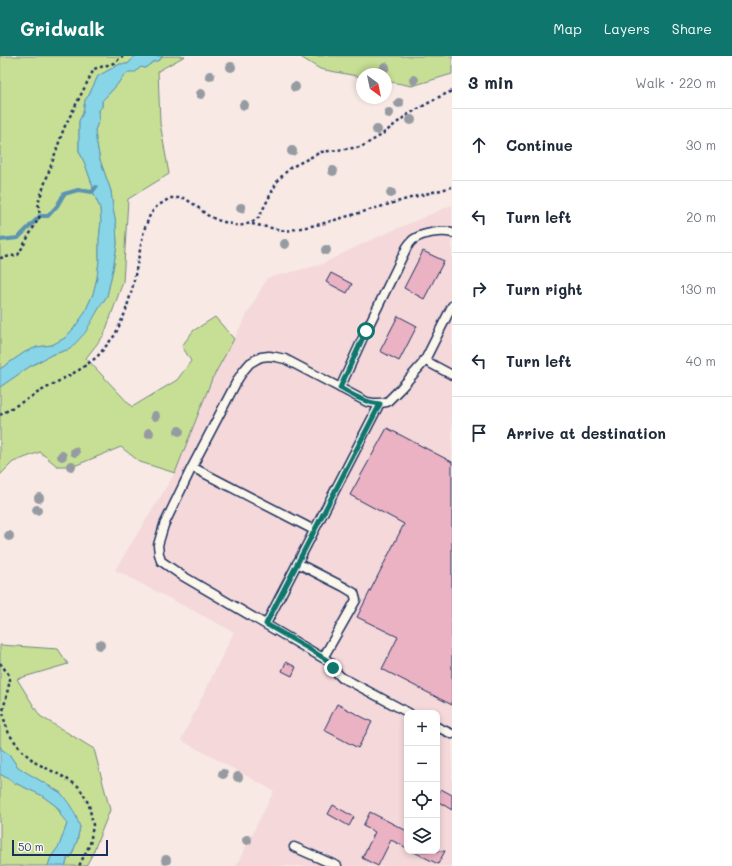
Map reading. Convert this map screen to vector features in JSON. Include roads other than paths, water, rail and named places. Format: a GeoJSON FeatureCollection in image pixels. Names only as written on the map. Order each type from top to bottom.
{"type":"FeatureCollection","features":[{"type":"Feature","properties":{"kind":"lane"},"geometry":{"type":"LineString","coordinates":[[340,388],[407,247],[416,238],[424,235],[452,232]]}},
{"type":"Feature","properties":{"kind":"lane"},"geometry":{"type":"LineString","coordinates":[[404,710],[342,678],[330,662],[181,575],[161,561],[158,545],[164,525],[192,467],[238,378],[250,363],[261,357],[269,356],[285,359],[367,402],[380,404],[387,402],[401,388],[424,360],[452,306]]}},
{"type":"Feature","properties":{"kind":"lane"},"geometry":{"type":"LineString","coordinates":[[424,360],[452,375]]}},
{"type":"Feature","properties":{"kind":"lane"},"geometry":{"type":"LineString","coordinates":[[266,624],[380,404]]}},
{"type":"Feature","properties":{"kind":"lane"},"geometry":{"type":"LineString","coordinates":[[192,467],[314,530]]}},
{"type":"Feature","properties":{"kind":"lane"},"geometry":{"type":"LineString","coordinates":[[297,563],[354,593],[356,600],[323,658]]}},
{"type":"Feature","properties":{"kind":"lane"},"geometry":{"type":"LineString","coordinates":[[440,728],[452,734]]}},
{"type":"Feature","properties":{"kind":"lane"},"geometry":{"type":"LineString","coordinates":[[294,847],[337,866]]}},
{"type":"Feature","properties":{"kind":"water"},"geometry":{"type":"Polygon","coordinates":[[[135,56],[162,56],[160,60],[153,62],[145,68],[141,67],[136,72],[129,72],[122,78],[102,101],[102,107],[99,110],[99,120],[95,130],[100,160],[111,191],[116,224],[117,244],[107,296],[85,333],[70,349],[51,355],[29,367],[0,387],[0,369],[25,352],[37,347],[52,345],[65,338],[84,314],[93,294],[99,260],[101,221],[100,208],[79,151],[79,121],[83,113],[85,100],[98,76],[120,64],[128,64],[135,56]]]}},
{"type":"Feature","properties":{"kind":"water"},"geometry":{"type":"Polygon","coordinates":[[[0,746],[2,750],[9,754],[17,766],[61,793],[76,816],[80,827],[77,841],[71,857],[67,858],[65,866],[48,866],[51,857],[59,846],[67,824],[61,816],[60,811],[56,806],[41,795],[0,774],[0,746]]]}},
{"type":"Feature","properties":{"kind":"waterway"},"geometry":{"type":"LineString","coordinates":[[0,240],[18,238],[40,216],[48,216],[57,206],[64,194],[78,190],[92,192],[96,187]]}}]}
